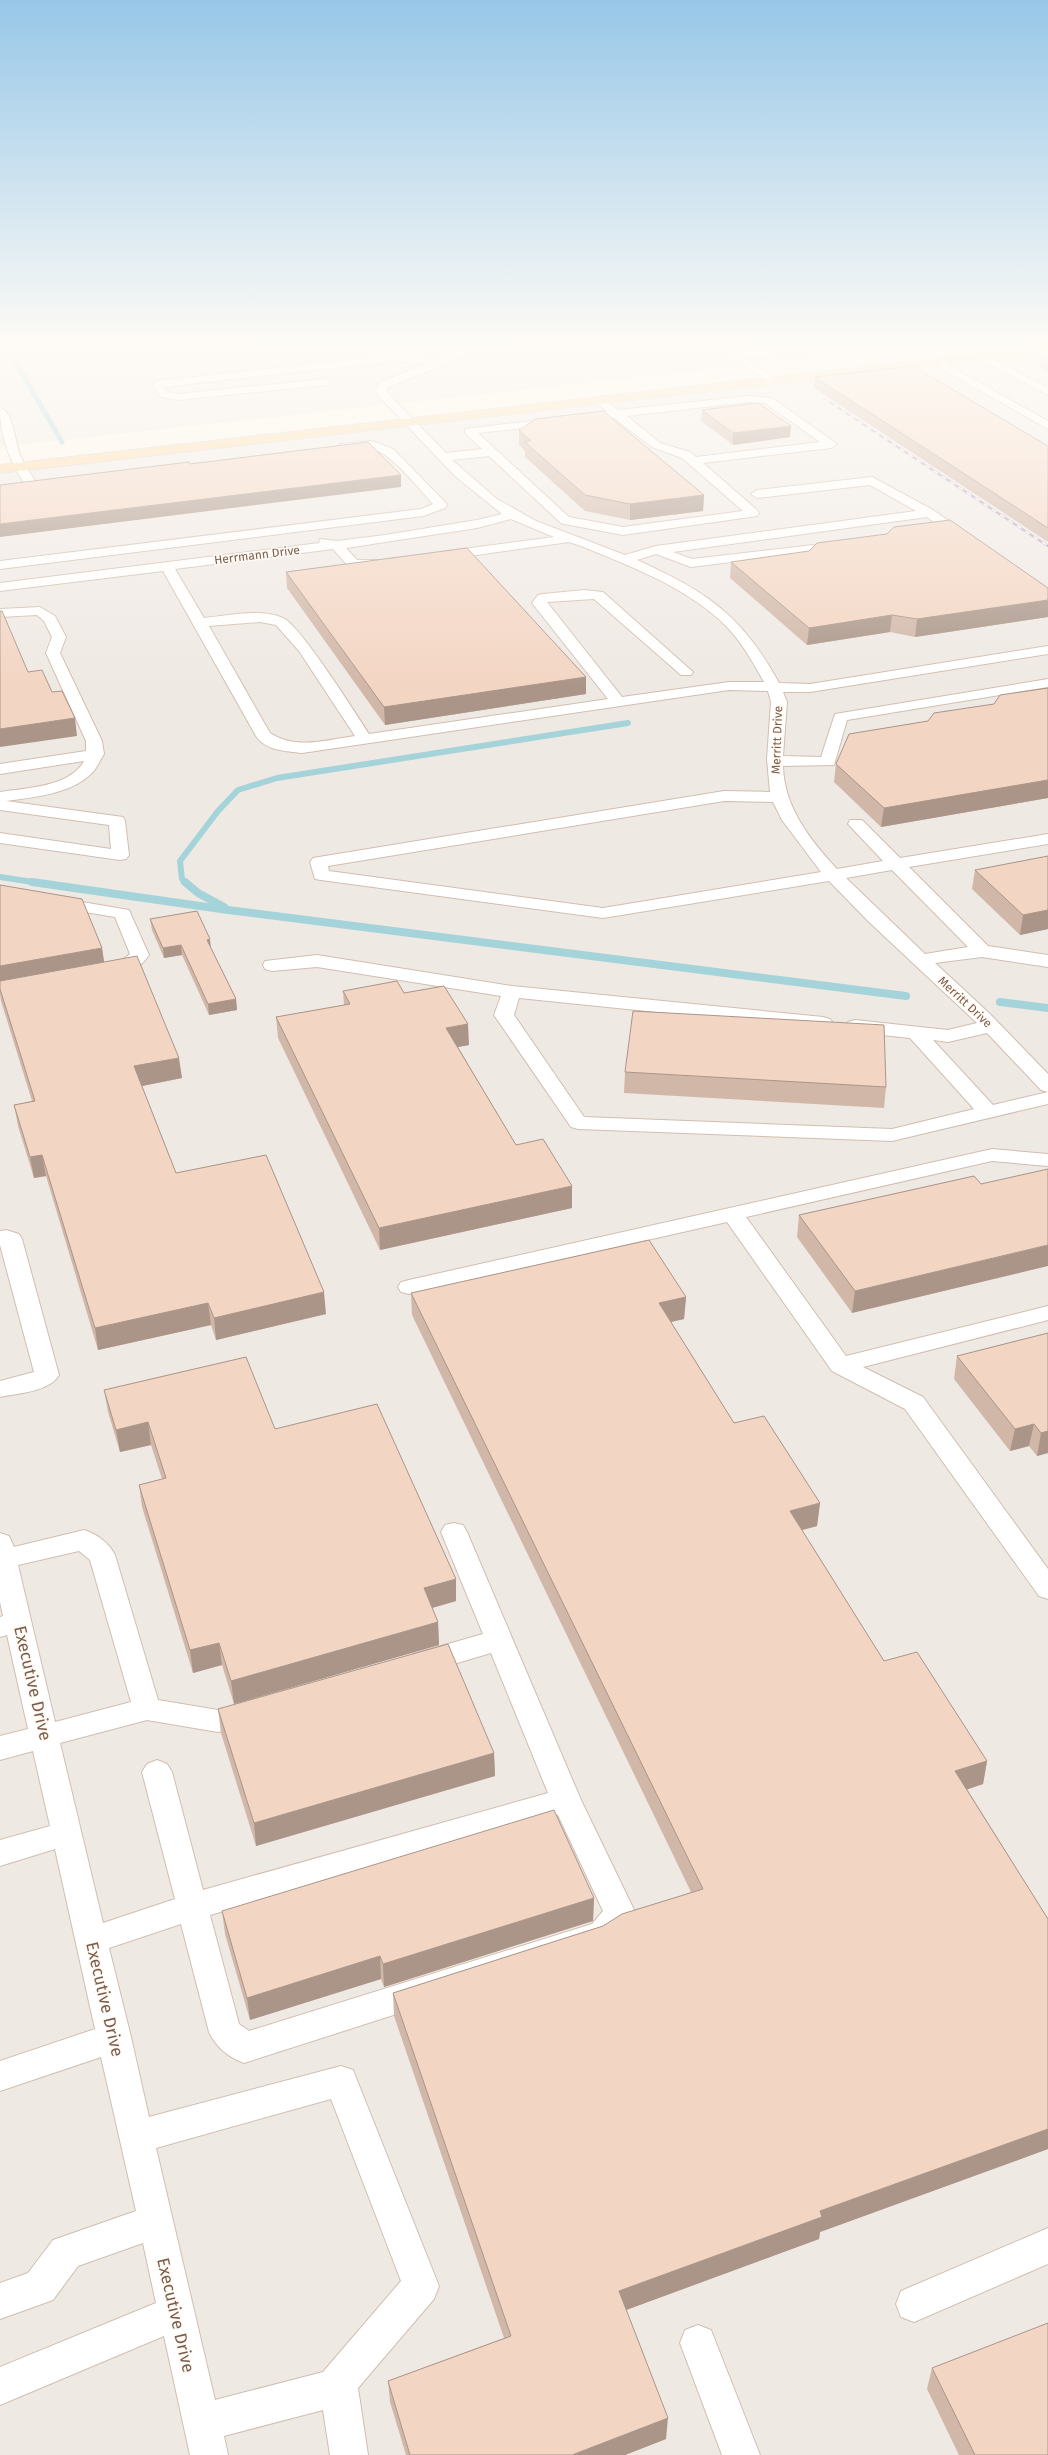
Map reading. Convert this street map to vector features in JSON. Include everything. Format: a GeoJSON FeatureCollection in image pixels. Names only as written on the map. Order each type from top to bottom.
{"type":"FeatureCollection","features":[{"type":"Feature","properties":{"kind":"main road"},"geometry":{"type":"LineString","coordinates":[[2,459],[17,462]]}},
{"type":"Feature","properties":{"kind":"main road"},"geometry":{"type":"LineString","coordinates":[[0,469],[17,462],[47,459]]}},
{"type":"Feature","properties":{"kind":"street"},"geometry":{"type":"LineString","coordinates":[[16,459],[31,484]]}},
{"type":"Feature","properties":{"kind":"street"},"geometry":{"type":"LineString","coordinates":[[0,797],[51,790],[69,782],[89,765],[96,754],[94,741],[53,654],[60,637],[50,619],[20,595],[3,565],[424,512],[441,505],[396,459]]}},
{"type":"Feature","properties":{"kind":"street","name":"Merritt Drive"},"geometry":{"type":"LineString","coordinates":[[446,459],[482,496],[512,515],[623,560],[692,595],[729,621],[756,655],[779,701],[775,761],[777,797],[788,816],[831,874],[990,1026],[1048,1086]]}},
{"type":"Feature","properties":{"kind":"street"},"geometry":{"type":"LineString","coordinates":[[497,459],[565,520],[623,531],[753,513],[690,459]]}},
{"type":"Feature","properties":{"kind":"street"},"geometry":{"type":"LineString","coordinates":[[693,461],[713,459]]}},
{"type":"Feature","properties":{"kind":"street"},"geometry":{"type":"LineString","coordinates":[[757,494],[872,481],[929,513],[972,544]]}},
{"type":"Feature","properties":{"kind":"street"},"geometry":{"type":"LineString","coordinates":[[15,486],[46,483]]}},
{"type":"Feature","properties":{"kind":"street"},"geometry":{"type":"LineString","coordinates":[[623,560],[656,550],[929,513]]}},
{"type":"Feature","properties":{"kind":"street","name":"Herrmann Drive"},"geometry":{"type":"LineString","coordinates":[[0,587],[336,545],[477,524],[512,515]]}},
{"type":"Feature","properties":{"kind":"street"},"geometry":{"type":"LineString","coordinates":[[302,527],[311,538],[336,545],[354,564],[397,562]]}},
{"type":"Feature","properties":{"kind":"street"},"geometry":{"type":"LineString","coordinates":[[425,558],[572,540],[601,527]]}},
{"type":"Feature","properties":{"kind":"street"},"geometry":{"type":"LineString","coordinates":[[937,532],[953,530]]}},
{"type":"Feature","properties":{"kind":"street"},"geometry":{"type":"LineString","coordinates":[[656,550],[691,563],[858,542]]}},
{"type":"Feature","properties":{"kind":"street"},"geometry":{"type":"LineString","coordinates":[[167,566],[264,736],[278,745],[302,748],[729,686],[810,688],[1048,650]]}},
{"type":"Feature","properties":{"kind":"street"},"geometry":{"type":"LineString","coordinates":[[618,702],[539,603],[543,598],[584,594],[598,595],[686,672]]}},
{"type":"Feature","properties":{"kind":"street"},"geometry":{"type":"LineString","coordinates":[[0,613],[40,611]]}},
{"type":"Feature","properties":{"kind":"street"},"geometry":{"type":"LineString","coordinates":[[200,624],[260,618],[280,621],[304,648],[366,739]]}},
{"type":"Feature","properties":{"kind":"street"},"geometry":{"type":"LineString","coordinates":[[775,761],[828,762],[840,718],[1048,683]]}},
{"type":"Feature","properties":{"kind":"street"},"geometry":{"type":"LineString","coordinates":[[0,769],[96,754]]}},
{"type":"Feature","properties":{"kind":"street"},"geometry":{"type":"LineString","coordinates":[[777,797],[724,796],[319,862],[321,875],[603,913],[896,863],[1048,839]]}},
{"type":"Feature","properties":{"kind":"street"},"geometry":{"type":"LineString","coordinates":[[0,805],[117,821],[120,855],[0,838]]}},
{"type":"Feature","properties":{"kind":"street"},"geometry":{"type":"LineString","coordinates":[[856,824],[982,951]]}},
{"type":"Feature","properties":{"kind":"street"},"geometry":{"type":"LineString","coordinates":[[0,893],[123,914],[140,955],[124,969],[97,977]]}},
{"type":"Feature","properties":{"kind":"street"},"geometry":{"type":"LineString","coordinates":[[920,960],[982,951],[1048,961]]}},
{"type":"Feature","properties":{"kind":"street"},"geometry":{"type":"LineString","coordinates":[[272,965],[317,961],[512,992],[948,1036],[990,1026]]}},
{"type":"Feature","properties":{"kind":"street"},"geometry":{"type":"LineString","coordinates":[[512,992],[504,1015],[578,1123],[892,1135],[1048,1098]]}},
{"type":"Feature","properties":{"kind":"street"},"geometry":{"type":"LineString","coordinates":[[916,1033],[989,1113]]}},
{"type":"Feature","properties":{"kind":"street"},"geometry":{"type":"LineString","coordinates":[[409,1287],[992,1155],[1048,1160]]}},
{"type":"Feature","properties":{"kind":"street"},"geometry":{"type":"LineString","coordinates":[[733,1214],[840,1365],[914,1402],[1048,1589]]}},
{"type":"Feature","properties":{"kind":"street"},"geometry":{"type":"LineString","coordinates":[[0,1238],[6,1237],[11,1240],[47,1375],[38,1380],[0,1389]]}},
{"type":"Feature","properties":{"kind":"street"},"geometry":{"type":"LineString","coordinates":[[840,1365],[1048,1313]]}},
{"type":"Feature","properties":{"kind":"street"},"geometry":{"type":"LineString","coordinates":[[157,1772],[224,2032],[244,2048],[602,1934],[620,1914],[566,1800],[454,1532]]}},
{"type":"Feature","properties":{"kind":"street"},"geometry":{"type":"LineString","coordinates":[[2,1551],[84,1540],[102,1555],[147,1709]]}},
{"type":"Feature","properties":{"kind":"street","name":"Executive Drive"},"geometry":{"type":"LineString","coordinates":[[2,1551],[9,1624],[45,1735],[115,2037],[155,2222],[205,2439]]}},
{"type":"Feature","properties":{"kind":"street"},"geometry":{"type":"LineString","coordinates":[[400,1669],[499,1640]]}},
{"type":"Feature","properties":{"kind":"street"},"geometry":{"type":"LineString","coordinates":[[0,1748],[147,1709],[218,1721],[271,1706]]}},
{"type":"Feature","properties":{"kind":"street"},"geometry":{"type":"LineString","coordinates":[[92,1940],[192,1907],[566,1800]]}},
{"type":"Feature","properties":{"kind":"street"},"geometry":{"type":"LineString","coordinates":[[0,1853],[67,1833]]}},
{"type":"Feature","properties":{"kind":"street"},"geometry":{"type":"LineString","coordinates":[[0,2076],[115,2037]]}},
{"type":"Feature","properties":{"kind":"street"},"geometry":{"type":"LineString","coordinates":[[136,2137],[341,2081],[422,2286],[338,2382],[349,2455]]}},
{"type":"Feature","properties":{"kind":"street"},"geometry":{"type":"LineString","coordinates":[[0,2300],[40,2287],[66,2252],[155,2222]]}},
{"type":"Feature","properties":{"kind":"street"},"geometry":{"type":"LineString","coordinates":[[914,2304],[1048,2246]]}},
{"type":"Feature","properties":{"kind":"street"},"geometry":{"type":"LineString","coordinates":[[0,2386],[176,2313]]}},
{"type":"Feature","properties":{"kind":"street"},"geometry":{"type":"LineString","coordinates":[[698,2343],[741,2455]]}},
{"type":"Feature","properties":{"kind":"street"},"geometry":{"type":"LineString","coordinates":[[205,2439],[339,2387]]}},
{"type":"Feature","properties":{"kind":"shaded area"},"geometry":{"type":"Polygon","coordinates":[[[118,459],[1048,459],[1048,2455],[0,2455],[0,472],[118,459]]]}},
{"type":"Feature","properties":{"kind":"building"},"geometry":{"type":"Polygon","coordinates":[[[234,459],[385,459],[401,475],[0,524],[0,485],[189,462],[190,464],[234,459]]]}},
{"type":"Feature","properties":{"kind":"building"},"geometry":{"type":"Polygon","coordinates":[[[544,459],[660,459],[704,495],[630,504],[585,495],[544,459]]]}},
{"type":"Feature","properties":{"kind":"building"},"geometry":{"type":"Polygon","coordinates":[[[941,459],[1048,459],[1048,528],[941,459]]]}},
{"type":"Feature","properties":{"kind":"building"},"geometry":{"type":"Polygon","coordinates":[[[950,520],[1048,588],[1048,600],[917,619],[892,615],[809,628],[731,562],[809,551],[817,543],[887,534],[894,527],[950,520]]]}},
{"type":"Feature","properties":{"kind":"building"},"geometry":{"type":"Polygon","coordinates":[[[467,548],[586,677],[384,707],[286,572],[467,548]]]}},
{"type":"Feature","properties":{"kind":"building"},"geometry":{"type":"Polygon","coordinates":[[[0,611],[2,611],[28,672],[42,670],[52,692],[62,691],[75,718],[0,729],[0,611]]]}},
{"type":"Feature","properties":{"kind":"building"},"geometry":{"type":"Polygon","coordinates":[[[1048,688],[1048,780],[884,808],[836,764],[849,734],[928,721],[934,713],[994,704],[1000,695],[1048,688]]]}},
{"type":"Feature","properties":{"kind":"building"},"geometry":{"type":"Polygon","coordinates":[[[1048,856],[1048,910],[1023,915],[975,870],[1048,856]]]}},
{"type":"Feature","properties":{"kind":"building"},"geometry":{"type":"Polygon","coordinates":[[[0,885],[82,899],[102,948],[0,966],[0,885]]]}},
{"type":"Feature","properties":{"kind":"building"},"geometry":{"type":"Polygon","coordinates":[[[197,911],[210,939],[207,940],[236,999],[208,1004],[181,945],[163,948],[150,919],[197,911]]]}},
{"type":"Feature","properties":{"kind":"building"},"geometry":{"type":"Polygon","coordinates":[[[137,956],[179,1058],[134,1066],[176,1173],[266,1155],[324,1292],[214,1318],[208,1303],[95,1328],[42,1155],[30,1157],[14,1105],[35,1101],[0,989],[0,981],[137,956]]]}},
{"type":"Feature","properties":{"kind":"building"},"geometry":{"type":"Polygon","coordinates":[[[397,981],[404,993],[444,986],[468,1024],[446,1028],[516,1145],[543,1139],[572,1186],[379,1228],[276,1017],[350,1004],[343,991],[397,981]]]}},
{"type":"Feature","properties":{"kind":"building"},"geometry":{"type":"Polygon","coordinates":[[[633,1011],[884,1025],[886,1087],[625,1072],[633,1011]]]}},
{"type":"Feature","properties":{"kind":"building"},"geometry":{"type":"Polygon","coordinates":[[[1048,1169],[1048,1245],[855,1291],[799,1215],[974,1176],[981,1184],[1048,1169]]]}},
{"type":"Feature","properties":{"kind":"building"},"geometry":{"type":"Polygon","coordinates":[[[649,1240],[686,1297],[659,1303],[734,1423],[764,1416],[820,1503],[790,1511],[884,1661],[917,1652],[987,1761],[955,1771],[1048,1919],[1048,2129],[820,2211],[822,2217],[619,2291],[668,2418],[572,2455],[410,2455],[388,2381],[511,2336],[393,1993],[603,1926],[622,1914],[703,1889],[411,1293],[649,1240]]]}},
{"type":"Feature","properties":{"kind":"building"},"geometry":{"type":"Polygon","coordinates":[[[1048,1333],[1048,1431],[1041,1433],[1034,1424],[1015,1429],[957,1356],[1048,1333]]]}},
{"type":"Feature","properties":{"kind":"building"},"geometry":{"type":"Polygon","coordinates":[[[246,1357],[275,1429],[377,1404],[456,1579],[424,1588],[438,1622],[231,1681],[219,1643],[190,1650],[139,1485],[166,1478],[148,1422],[116,1430],[104,1390],[246,1357]]]}},
{"type":"Feature","properties":{"kind":"building"},"geometry":{"type":"Polygon","coordinates":[[[448,1644],[494,1753],[254,1823],[218,1709],[448,1644]]]}},
{"type":"Feature","properties":{"kind":"building"},"geometry":{"type":"Polygon","coordinates":[[[554,1810],[594,1898],[383,1964],[380,1956],[247,1998],[222,1911],[554,1810]]]}},
{"type":"Feature","properties":{"kind":"building"},"geometry":{"type":"Polygon","coordinates":[[[1048,2323],[1048,2455],[975,2455],[932,2368],[1048,2323]]]}},
{"type":"Feature","properties":{"kind":"waterway"},"geometry":{"type":"LineString","coordinates":[[185,882],[182,879],[180,861],[218,811],[238,790],[277,778],[628,723]]}},
{"type":"Feature","properties":{"kind":"waterway"},"geometry":{"type":"LineString","coordinates":[[0,877],[39,883]]}},
{"type":"Feature","properties":{"kind":"waterway"},"geometry":{"type":"LineString","coordinates":[[32,882],[39,883]]}},
{"type":"Feature","properties":{"kind":"waterway"},"geometry":{"type":"LineString","coordinates":[[185,882],[198,893],[224,907]]}},
{"type":"Feature","properties":{"kind":"waterway"},"geometry":{"type":"LineString","coordinates":[[39,883],[228,910],[906,996]]}},
{"type":"Feature","properties":{"kind":"waterway"},"geometry":{"type":"LineString","coordinates":[[1000,1002],[1048,1008]]}},
{"type":"Feature","properties":{"kind":"railway"},"geometry":{"type":"LineString","coordinates":[[915,459],[1048,546]]}}]}
